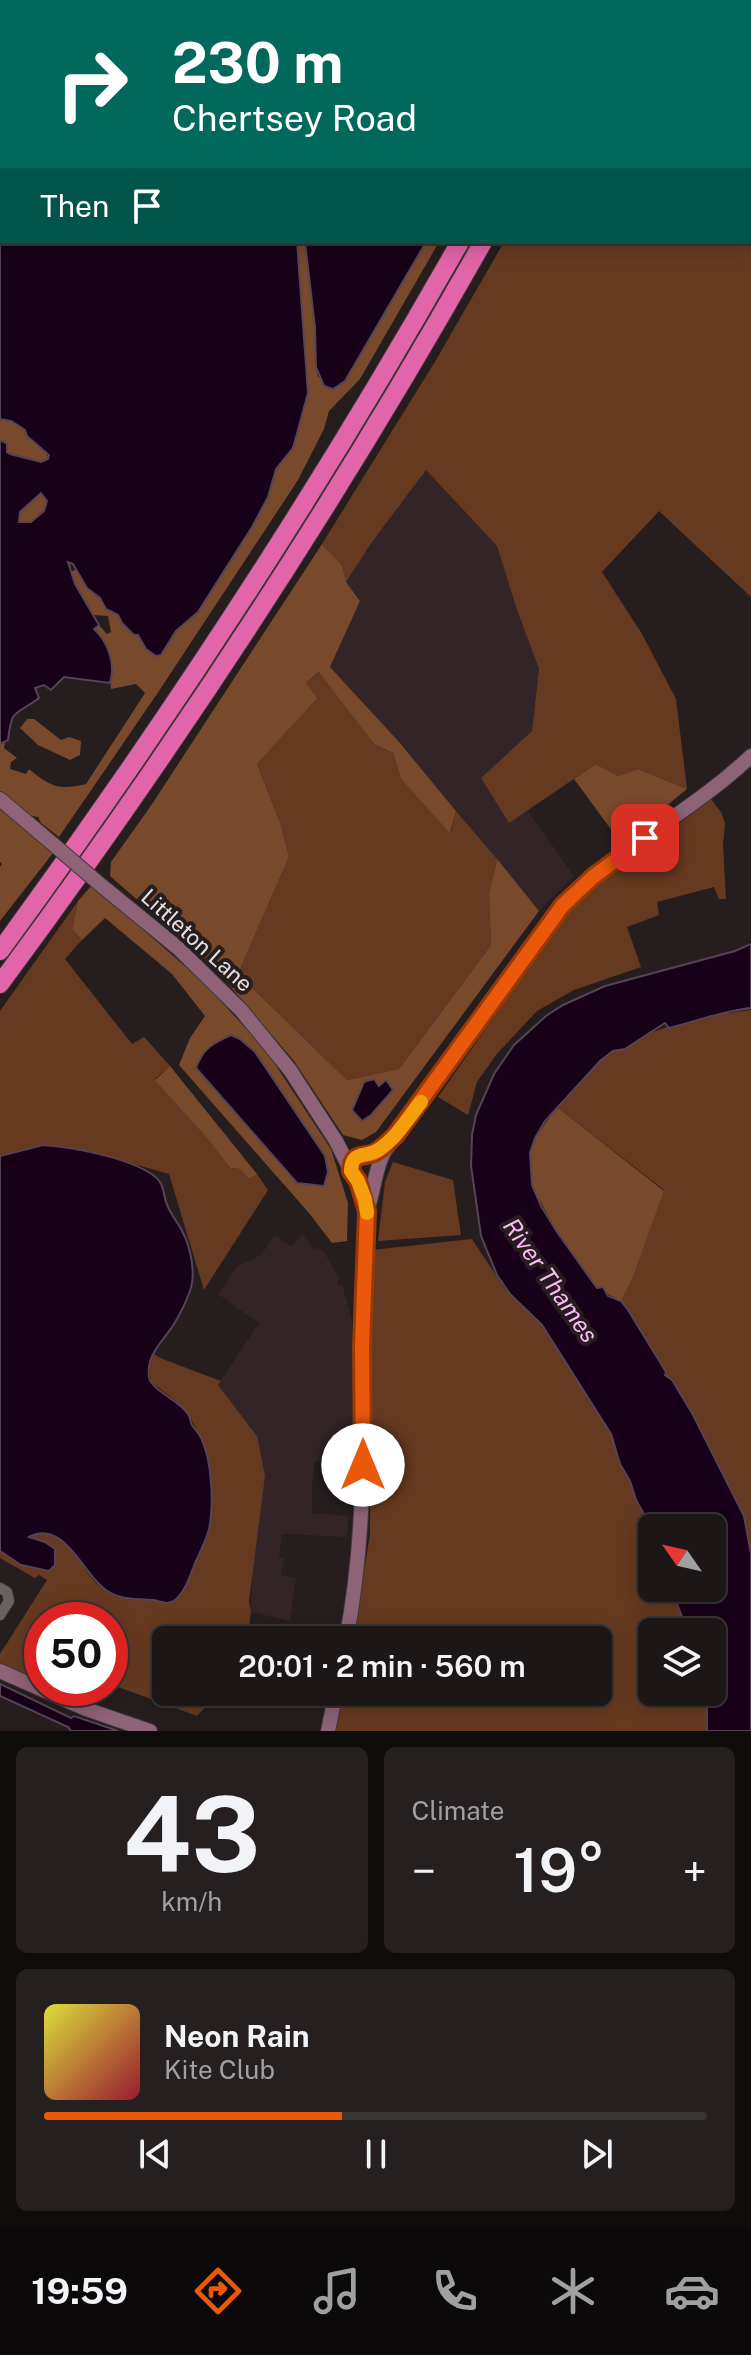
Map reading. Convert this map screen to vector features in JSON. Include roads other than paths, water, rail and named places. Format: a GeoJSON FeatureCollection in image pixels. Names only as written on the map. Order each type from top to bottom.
{"type":"FeatureCollection","features":[{"type":"Feature","properties":{"kind":"highway"},"geometry":{"type":"LineString","coordinates":[[0,951],[126,775],[236,613],[343,443],[459,244]]}},
{"type":"Feature","properties":{"kind":"highway"},"geometry":{"type":"LineString","coordinates":[[0,984],[97,852],[228,660],[374,430],[482,244]]}},
{"type":"Feature","properties":{"kind":"main road"},"geometry":{"type":"LineString","coordinates":[[371,1163],[353,1161],[355,1176],[366,1182],[371,1163],[395,1136],[563,905],[593,877],[701,798],[751,756]]}},
{"type":"Feature","properties":{"kind":"main road","name":"Littleton Lane"},"geometry":{"type":"LineString","coordinates":[[0,799],[178,948],[241,1010],[290,1070],[336,1141],[355,1176],[367,1211]]}},
{"type":"Feature","properties":{"kind":"main road"},"geometry":{"type":"LineString","coordinates":[[336,1141],[371,1163]]}},
{"type":"Feature","properties":{"kind":"main road"},"geometry":{"type":"LineString","coordinates":[[348,1626],[361,1512],[362,1346],[371,1163]]}},
{"type":"Feature","properties":{"kind":"main road"},"geometry":{"type":"LineString","coordinates":[[0,1671],[86,1709],[150,1731]]}},
{"type":"Feature","properties":{"kind":"main road"},"geometry":{"type":"LineString","coordinates":[[328,1731],[333,1706]]}},
{"type":"Feature","properties":{"kind":"street"},"geometry":{"type":"LineString","coordinates":[[0,1588],[7,1592],[9,1601],[0,1615]]}},
{"type":"Feature","properties":{"kind":"water"},"geometry":{"type":"Polygon","coordinates":[[[0,244],[297,244],[308,393],[293,448],[276,469],[268,497],[252,527],[198,612],[176,631],[161,655],[156,656],[146,649],[138,635],[122,623],[118,615],[106,609],[100,598],[87,588],[73,564],[68,562],[75,584],[99,625],[94,629],[110,654],[110,683],[64,677],[51,690],[44,685],[35,688],[39,698],[13,717],[8,740],[0,744],[0,440],[7,444],[10,454],[41,462],[49,455],[27,436],[25,430],[11,421],[0,419],[0,244]],[[41,493],[20,512],[19,522],[31,522],[44,511],[47,501],[41,493]]]}},
{"type":"Feature","properties":{"kind":"water"},"geometry":{"type":"Polygon","coordinates":[[[305,244],[425,244],[345,381],[333,389],[324,386],[316,367],[315,327],[305,244]]]}},
{"type":"Feature","properties":{"kind":"water","name":"River Thames"},"geometry":{"type":"Polygon","coordinates":[[[751,944],[751,1008],[669,1028],[665,1023],[625,1049],[613,1051],[545,1121],[530,1153],[532,1185],[541,1206],[597,1288],[603,1287],[608,1296],[621,1301],[628,1310],[665,1375],[672,1380],[692,1413],[744,1516],[751,1554],[751,1731],[707,1731],[707,1706],[726,1706],[726,1618],[683,1618],[676,1602],[726,1602],[726,1514],[644,1514],[620,1464],[611,1434],[542,1325],[510,1294],[497,1275],[481,1236],[471,1166],[472,1135],[476,1115],[494,1074],[514,1045],[546,1016],[605,986],[751,944]]]}},
{"type":"Feature","properties":{"kind":"water"},"geometry":{"type":"Polygon","coordinates":[[[231,1035],[255,1052],[325,1156],[328,1172],[324,1186],[297,1183],[196,1068],[209,1047],[231,1035]]]}},
{"type":"Feature","properties":{"kind":"water"},"geometry":{"type":"Polygon","coordinates":[[[374,1079],[379,1086],[386,1080],[393,1090],[362,1121],[352,1110],[364,1082],[374,1079]]]}},
{"type":"Feature","properties":{"kind":"water"},"geometry":{"type":"Polygon","coordinates":[[[43,1145],[100,1154],[130,1163],[153,1175],[162,1186],[168,1207],[188,1246],[193,1270],[192,1285],[185,1304],[153,1355],[149,1377],[155,1386],[184,1409],[201,1438],[210,1472],[211,1519],[187,1583],[179,1597],[169,1603],[112,1594],[53,1535],[41,1533],[29,1537],[55,1549],[55,1565],[49,1571],[21,1565],[0,1551],[0,1156],[43,1145]]]}},
{"type":"Feature","properties":{"kind":"water"},"geometry":{"type":"Polygon","coordinates":[[[0,1684],[24,1695],[24,1706],[46,1706],[71,1718],[74,1716],[118,1731],[71,1731],[0,1696],[0,1684]]]}}]}
